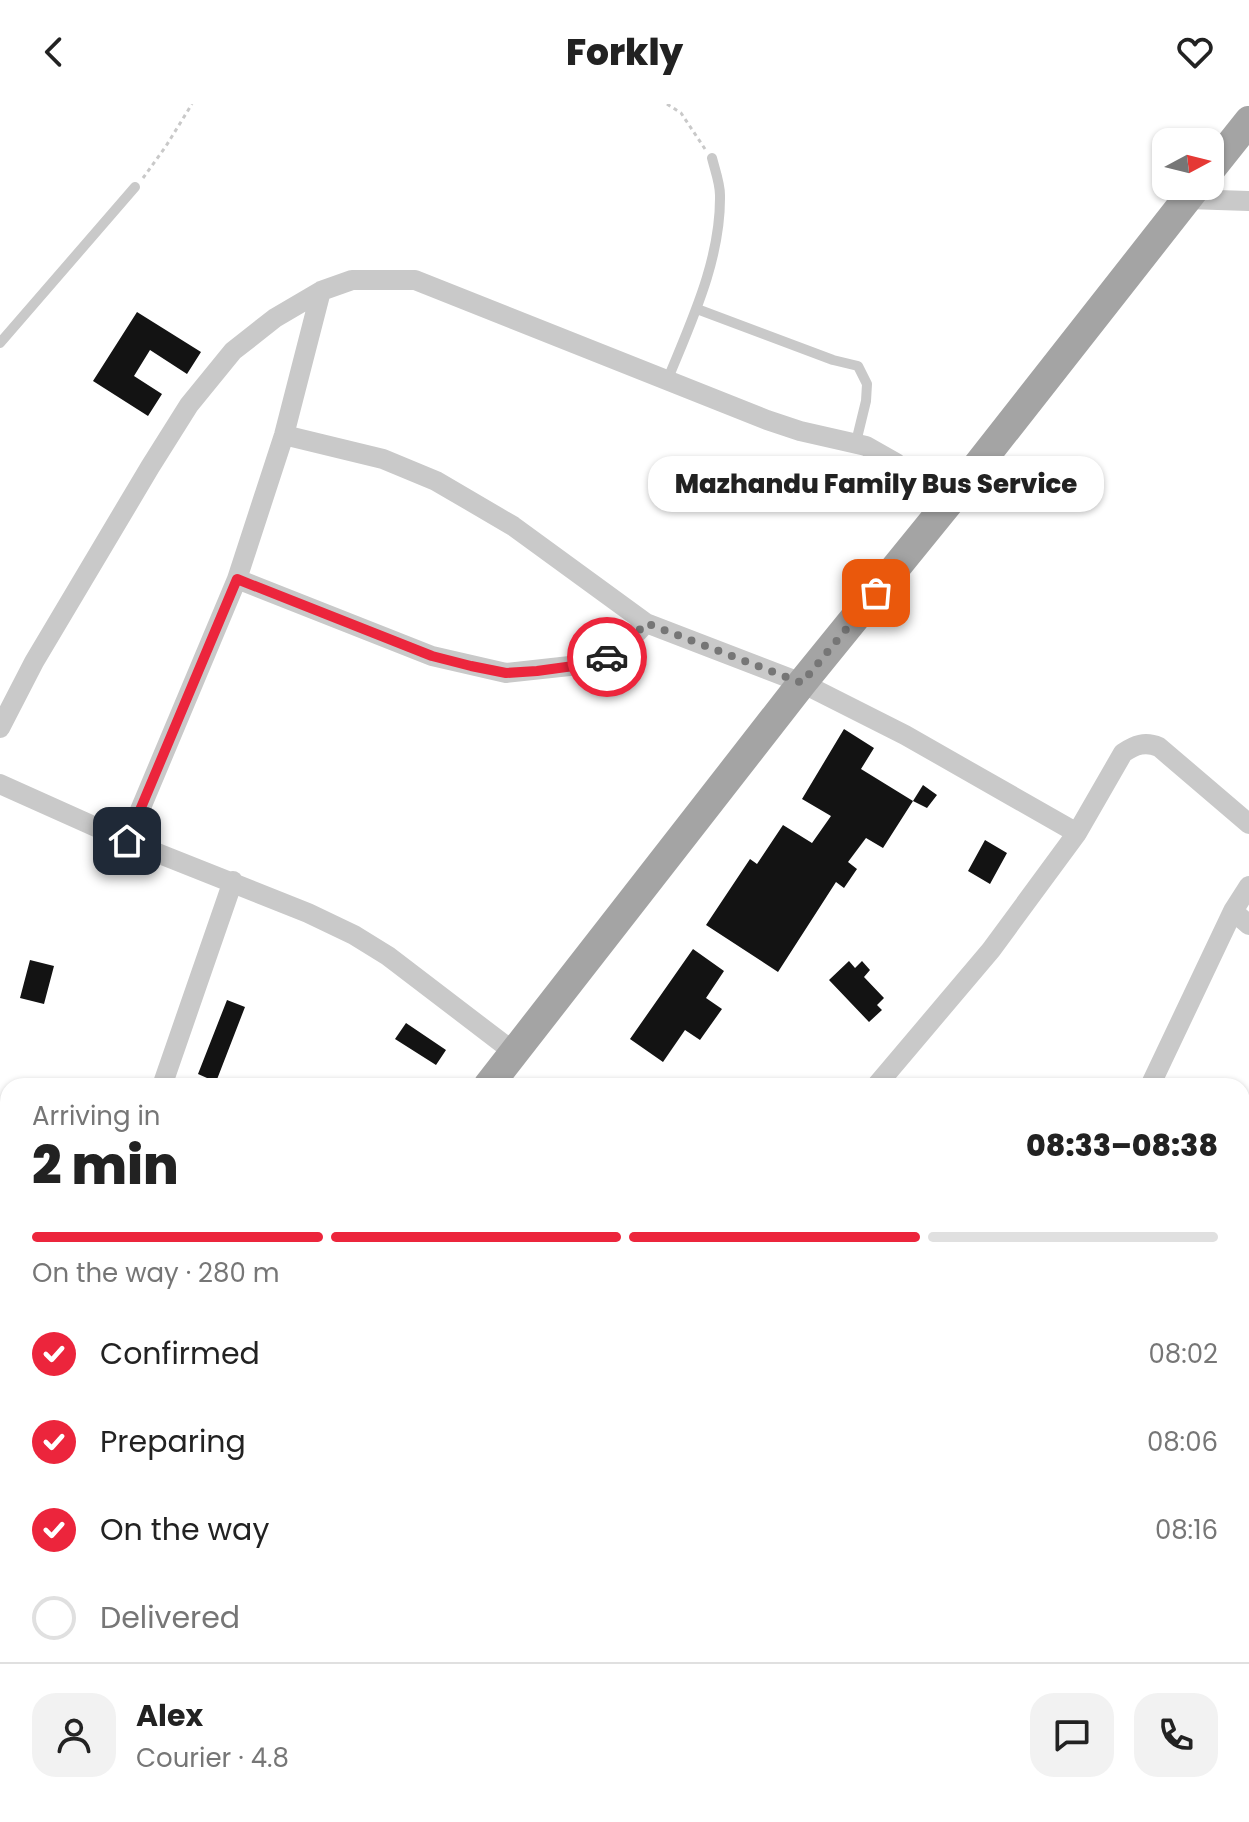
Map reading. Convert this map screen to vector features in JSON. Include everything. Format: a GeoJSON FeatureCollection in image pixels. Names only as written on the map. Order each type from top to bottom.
{"type":"FeatureCollection","features":[{"type":"Feature","properties":{"kind":"main road"},"geometry":{"type":"LineString","coordinates":[[1224,152],[1249,121]]}},
{"type":"Feature","properties":{"kind":"main road"},"geometry":{"type":"LineString","coordinates":[[495,1078],[802,683],[1186,200]]}},
{"type":"Feature","properties":{"kind":"street"},"geometry":{"type":"LineString","coordinates":[[1224,197],[1249,201]]}},
{"type":"Feature","properties":{"kind":"street"},"geometry":{"type":"LineString","coordinates":[[0,728],[34,662],[189,405],[233,351],[275,318],[321,291],[352,280],[415,280],[800,431],[856,442],[896,463],[949,502]]}},
{"type":"Feature","properties":{"kind":"street"},"geometry":{"type":"LineString","coordinates":[[127,841],[237,579],[284,435],[321,291]]}},
{"type":"Feature","properties":{"kind":"street"},"geometry":{"type":"LineString","coordinates":[[284,435],[383,459],[436,481],[513,526],[646,623],[802,683],[905,735],[1077,833]]}},
{"type":"Feature","properties":{"kind":"street"},"geometry":{"type":"LineString","coordinates":[[237,579],[432,656],[506,673],[588,664],[624,646],[646,623]]}},
{"type":"Feature","properties":{"kind":"street"},"geometry":{"type":"LineString","coordinates":[[883,1078],[991,950],[1077,833],[1123,753],[1147,743],[1159,747],[1249,824]]}},
{"type":"Feature","properties":{"kind":"street"},"geometry":{"type":"LineString","coordinates":[[0,784],[127,841],[233,881],[354,935],[388,956],[515,1053]]}},
{"type":"Feature","properties":{"kind":"street"},"geometry":{"type":"LineString","coordinates":[[165,1078],[233,881]]}},
{"type":"Feature","properties":{"kind":"street"},"geometry":{"type":"LineString","coordinates":[[1154,1078],[1233,911],[1249,886]]}},
{"type":"Feature","properties":{"kind":"street"},"geometry":{"type":"LineString","coordinates":[[1233,911],[1249,925]]}},
{"type":"Feature","properties":{"kind":"lane"},"geometry":{"type":"LineString","coordinates":[[667,381],[697,309],[717,237],[720,192],[712,158]]}},
{"type":"Feature","properties":{"kind":"lane"},"geometry":{"type":"LineString","coordinates":[[0,343],[135,187]]}},
{"type":"Feature","properties":{"kind":"lane"},"geometry":{"type":"LineString","coordinates":[[697,309],[833,360],[858,366],[867,384],[856,442]]}},
{"type":"Feature","properties":{"kind":"path"},"geometry":{"type":"LineString","coordinates":[[135,187],[192,104]]}},
{"type":"Feature","properties":{"kind":"path"},"geometry":{"type":"LineString","coordinates":[[667,104],[681,113],[712,158]]}},
{"type":"Feature","properties":{"kind":"building"},"geometry":{"type":"Polygon","coordinates":[[[137,312],[201,352],[187,374],[150,350],[134,376],[162,394],[148,416],[93,381],[137,312]]]}},
{"type":"Feature","properties":{"kind":"building"},"geometry":{"type":"Polygon","coordinates":[[[844,729],[874,748],[861,769],[913,801],[883,848],[866,838],[848,862],[857,869],[844,888],[836,882],[778,972],[706,925],[750,859],[757,864],[783,825],[812,843],[831,816],[802,799],[844,729]]]}},
{"type":"Feature","properties":{"kind":"building"},"geometry":{"type":"Polygon","coordinates":[[[923,785],[937,795],[927,808],[913,801],[923,785]]]}},
{"type":"Feature","properties":{"kind":"building"},"geometry":{"type":"Polygon","coordinates":[[[985,840],[1007,853],[990,884],[968,871],[985,840]]]}},
{"type":"Feature","properties":{"kind":"building"},"geometry":{"type":"Polygon","coordinates":[[[693,949],[724,971],[706,998],[722,1009],[700,1040],[685,1030],[663,1062],[630,1039],[693,949]]]}},
{"type":"Feature","properties":{"kind":"building"},"geometry":{"type":"Polygon","coordinates":[[[30,960],[54,966],[44,1004],[20,998],[30,960]]]}},
{"type":"Feature","properties":{"kind":"building"},"geometry":{"type":"Polygon","coordinates":[[[849,961],[855,968],[862,961],[870,970],[864,977],[884,998],[877,1005],[882,1010],[869,1022],[829,980],[849,961]]]}},
{"type":"Feature","properties":{"kind":"building"},"geometry":{"type":"Polygon","coordinates":[[[227,1000],[245,1007],[218,1078],[198,1074],[227,1000]]]}},
{"type":"Feature","properties":{"kind":"building"},"geometry":{"type":"Polygon","coordinates":[[[406,1023],[446,1050],[436,1065],[395,1039],[406,1023]]]}},
{"type":"Feature","properties":{"kind":"way so far"},"geometry":{"type":"LineString","coordinates":[[607,657],[624,646],[646,623],[802,683],[876,593]]}},
{"type":"Feature","properties":{"kind":"place","name":"Mazhandu Family Bus Service"},"geometry":{"type":"Point","coordinates":[876,593]}},
{"type":"Feature","properties":{"kind":"route"},"geometry":{"type":"LineString","coordinates":[[127,841],[237,579],[432,656],[471,666],[506,673],[537,671],[571,668],[607,657]]}}]}
